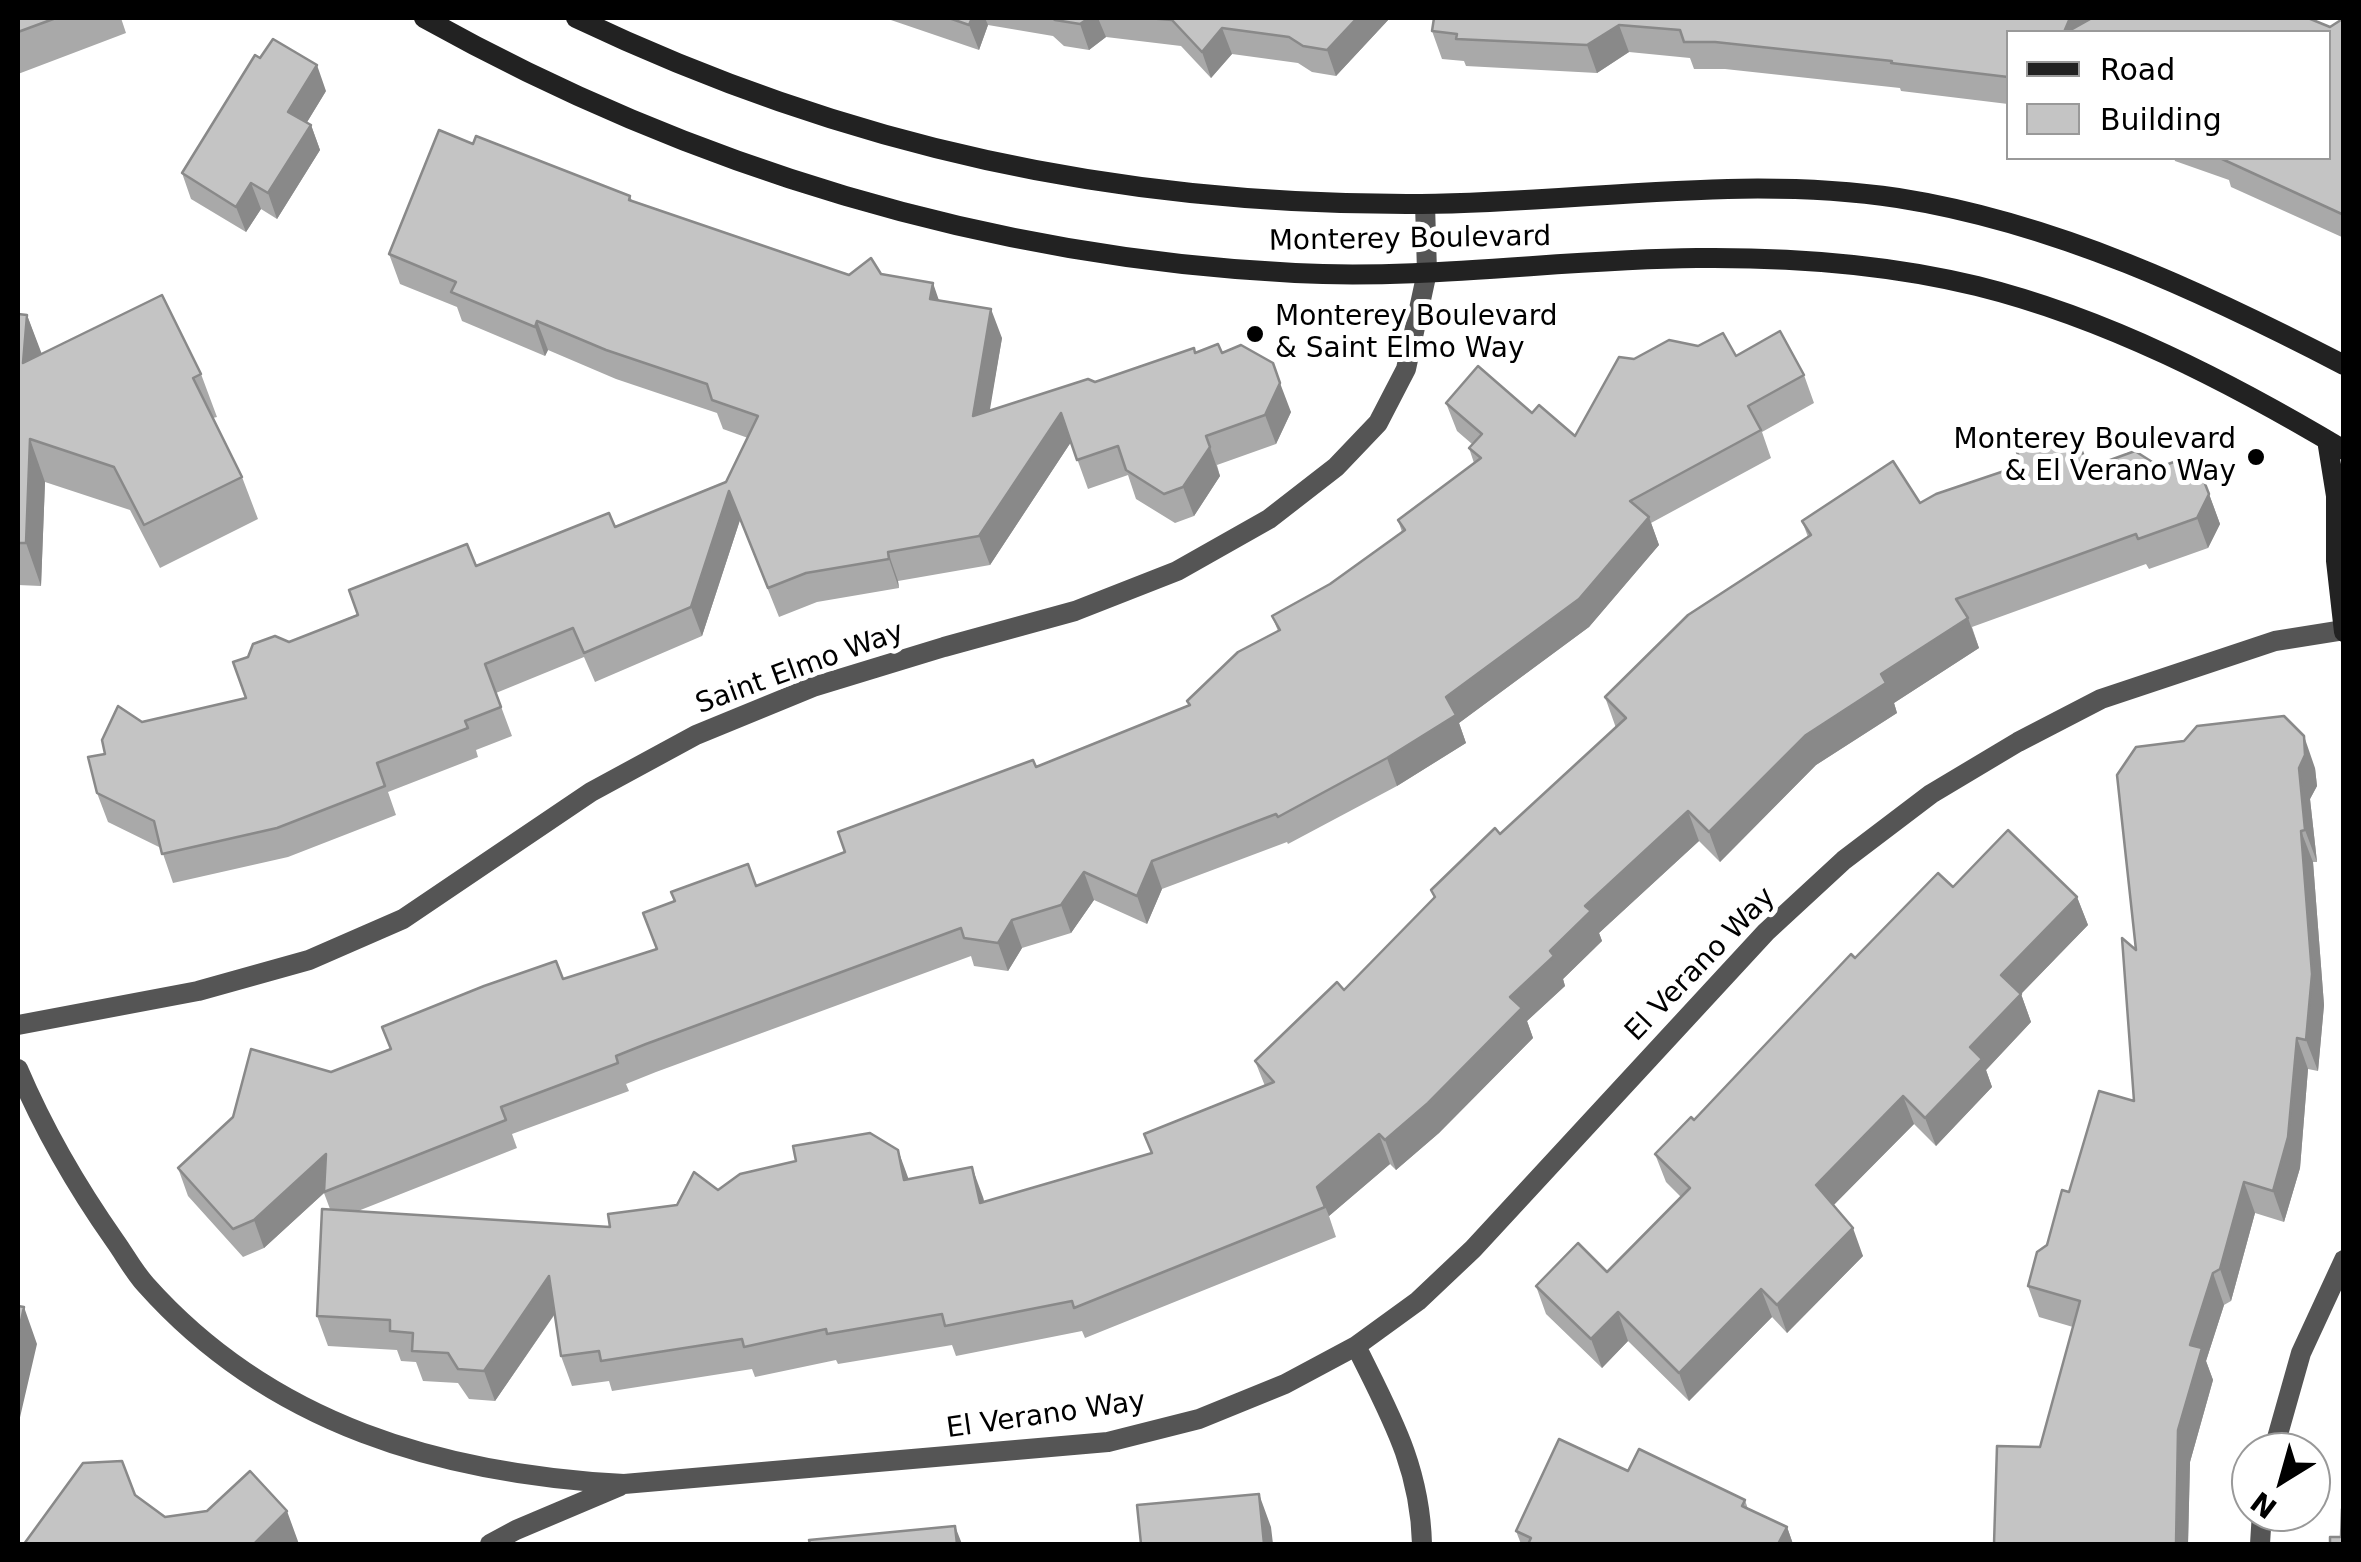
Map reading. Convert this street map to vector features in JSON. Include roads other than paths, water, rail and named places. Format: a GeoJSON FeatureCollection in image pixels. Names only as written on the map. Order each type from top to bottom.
{"type":"FeatureCollection","features":[{"type":"Feature","properties":{"kind":"main road","name":"Monterey Boulevard"},"geometry":{"type":"LineString","coordinates":[[424,18],[588,102],[689,144],[800,183],[912,216],[1134,258],[1294,273],[1427,272],[1697,258],[1790,260],[1888,269],[1977,286],[2058,312],[2207,375],[2336,445]]}},
{"type":"Feature","properties":{"kind":"main road","name":"Monterey Boulevard"},"geometry":{"type":"LineString","coordinates":[[576,18],[712,79],[820,118],[1028,170],[1144,188],[1248,199],[1425,204],[1700,188],[1796,188],[1897,198],[1996,219],[2081,247],[2254,318],[2344,365]]}},
{"type":"Feature","properties":{"kind":"main road"},"geometry":{"type":"LineString","coordinates":[[2336,445],[2335,549],[2343,633]]}},
{"type":"Feature","properties":{"kind":"street","name":"Saint Elmo Way"},"geometry":{"type":"LineString","coordinates":[[18,1025],[198,991],[309,960],[403,919],[590,792],[696,735],[813,687],[944,646],[1076,611],[1178,570],[1269,520],[1336,467],[1378,423],[1406,368],[1427,272],[1425,204]]}},
{"type":"Feature","properties":{"kind":"street","name":"El Verano Way"},"geometry":{"type":"LineString","coordinates":[[18,1069],[40,1121],[88,1203],[145,1284],[214,1351],[293,1403],[381,1441],[466,1466],[547,1480],[624,1484],[1108,1442],[1199,1419],[1285,1384],[1356,1346],[1418,1301],[1473,1248],[1766,932],[1844,860],[1931,794],[2101,699],[2276,641],[2343,633]]}},
{"type":"Feature","properties":{"kind":"street"},"geometry":{"type":"LineString","coordinates":[[2279,1432],[2301,1353],[2344,1260]]}},
{"type":"Feature","properties":{"kind":"street"},"geometry":{"type":"LineString","coordinates":[[1356,1346],[1404,1445],[1421,1506],[1422,1544]]}},
{"type":"Feature","properties":{"kind":"street"},"geometry":{"type":"LineString","coordinates":[[490,1544],[624,1484]]}},
{"type":"Feature","properties":{"kind":"place","name":"Monterey Boulevard & Saint Elmo Way"},"geometry":{"type":"Point","coordinates":[1255,334]}},
{"type":"Feature","properties":{"kind":"place","name":"Monterey Boulevard & El Verano Way"},"geometry":{"type":"Point","coordinates":[2256,457]}}]}
